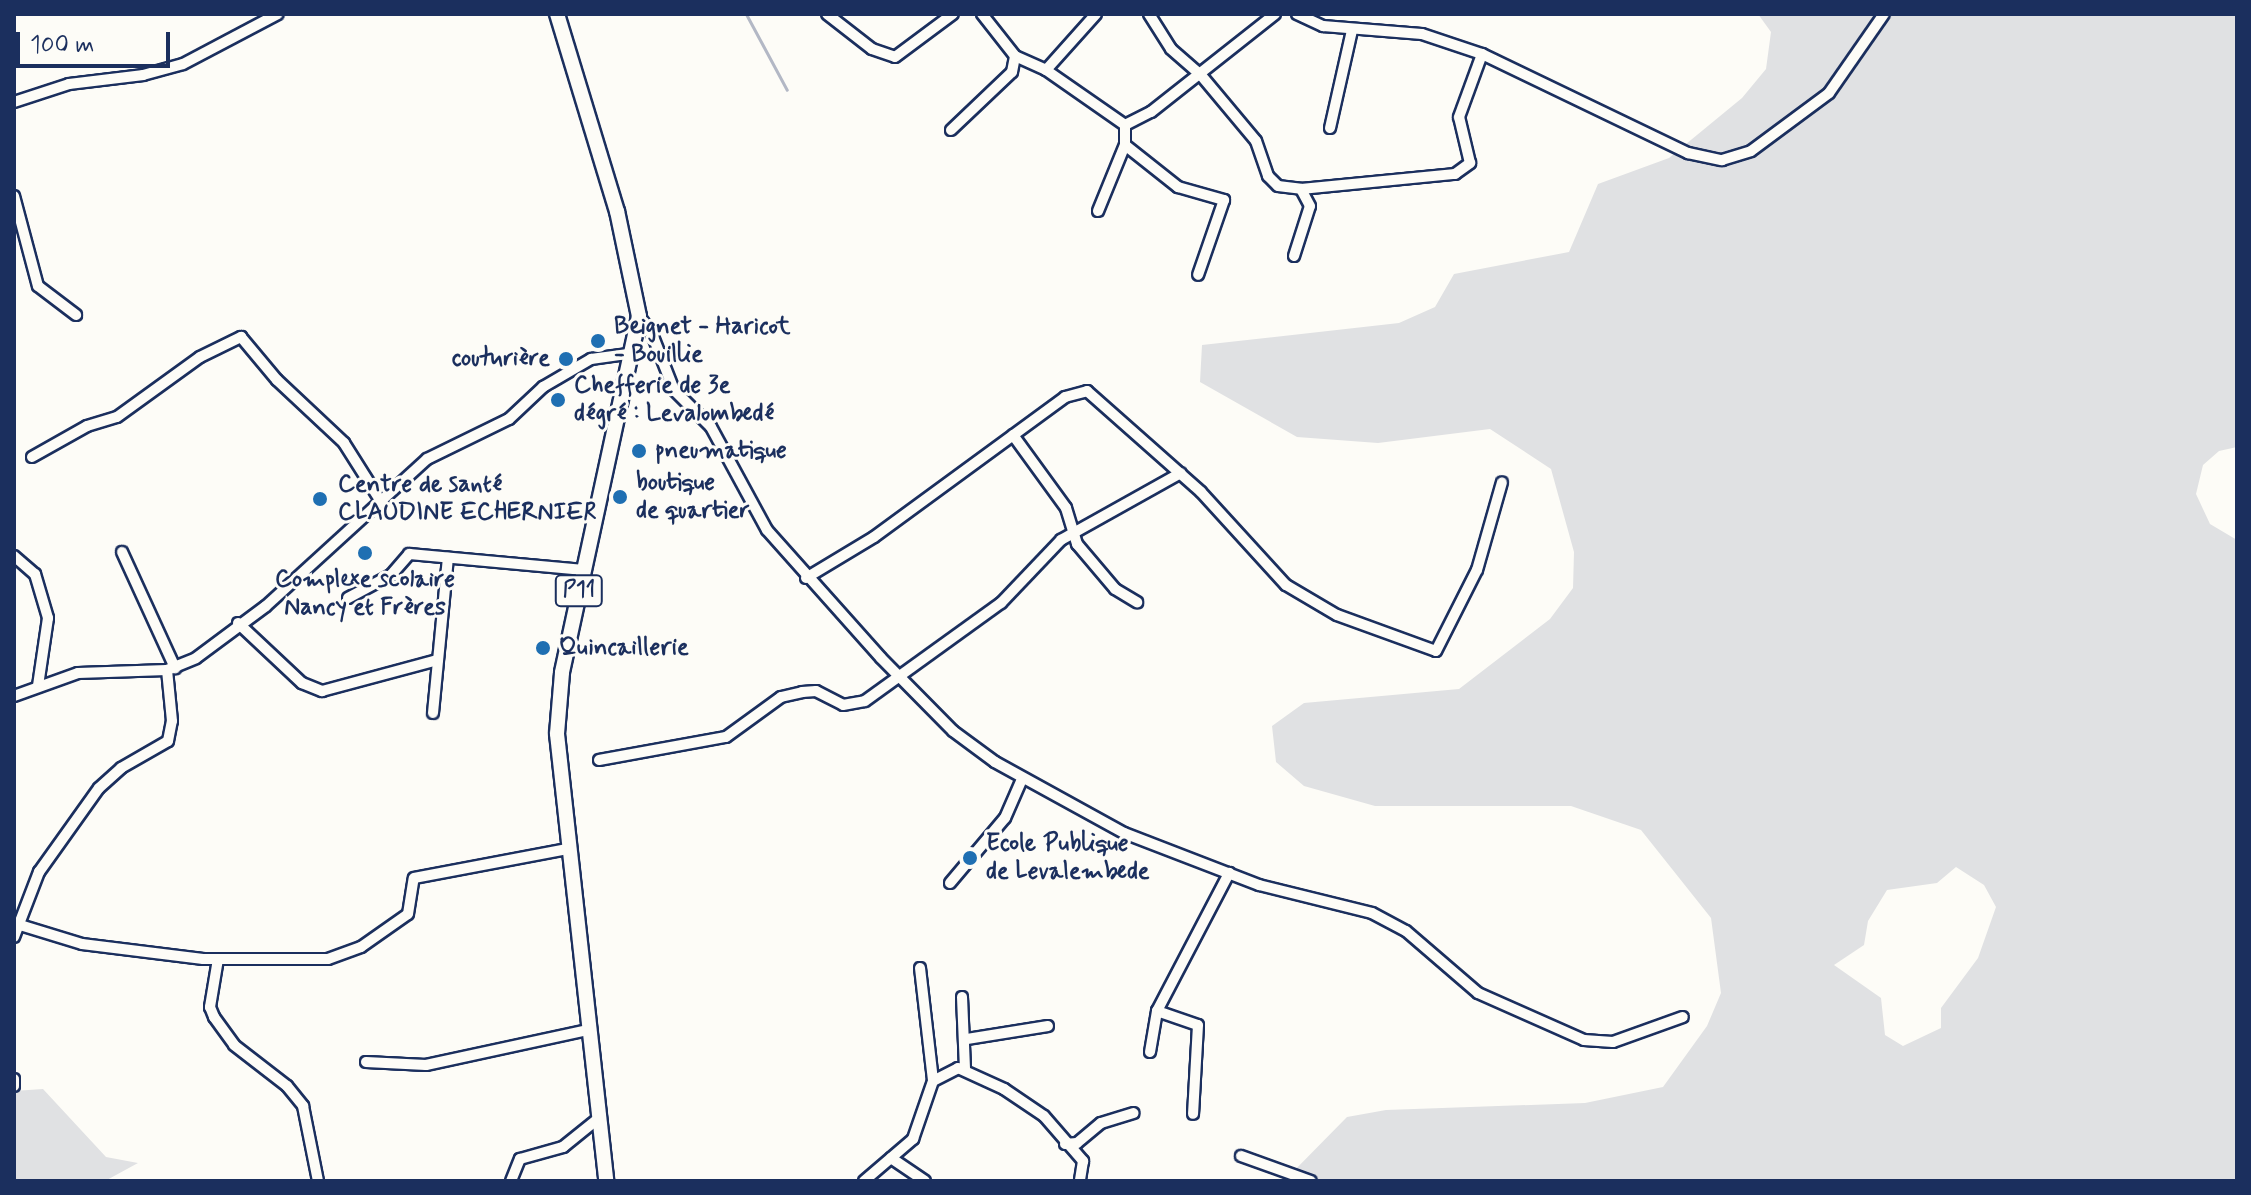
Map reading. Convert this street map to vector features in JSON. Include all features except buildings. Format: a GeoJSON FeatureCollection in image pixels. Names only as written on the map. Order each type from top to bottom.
{"type":"FeatureCollection","features":[{"type":"Feature","properties":{"kind":"main road","name":"P11"},"geometry":{"type":"LineString","coordinates":[[557,14],[617,211],[639,316],[634,353],[562,673],[557,734],[567,849],[606,1181]]}},
{"type":"Feature","properties":{"kind":"street"},"geometry":{"type":"LineString","coordinates":[[18,98],[171,68],[278,14]]}},
{"type":"Feature","properties":{"kind":"street"},"geometry":{"type":"LineString","coordinates":[[827,14],[872,49],[895,57],[953,14]]}},
{"type":"Feature","properties":{"kind":"street"},"geometry":{"type":"LineString","coordinates":[[982,14],[1015,56],[1046,70],[1125,125]]}},
{"type":"Feature","properties":{"kind":"street"},"geometry":{"type":"LineString","coordinates":[[1046,70],[1096,14]]}},
{"type":"Feature","properties":{"kind":"street"},"geometry":{"type":"LineString","coordinates":[[1149,14],[1171,49],[1200,74],[1256,141],[1268,176],[1278,186],[1301,189],[1455,174],[1470,163],[1459,117],[1482,54]]}},
{"type":"Feature","properties":{"kind":"street"},"geometry":{"type":"LineString","coordinates":[[1125,125],[1200,74],[1275,14]]}},
{"type":"Feature","properties":{"kind":"street"},"geometry":{"type":"LineString","coordinates":[[1297,14],[1323,26],[1422,34],[1482,54],[1688,153],[1722,160],[1751,151],[1829,93],[1884,14]]}},
{"type":"Feature","properties":{"kind":"street"},"geometry":{"type":"LineString","coordinates":[[1330,128],[1352,30]]}},
{"type":"Feature","properties":{"kind":"street"},"geometry":{"type":"LineString","coordinates":[[951,130],[1012,72],[1015,56]]}},
{"type":"Feature","properties":{"kind":"street"},"geometry":{"type":"LineString","coordinates":[[1098,211],[1125,145],[1125,125]]}},
{"type":"Feature","properties":{"kind":"street"},"geometry":{"type":"LineString","coordinates":[[1125,145],[1178,187],[1224,200],[1198,275]]}},
{"type":"Feature","properties":{"kind":"street"},"geometry":{"type":"LineString","coordinates":[[1294,256],[1310,206],[1301,189]]}},
{"type":"Feature","properties":{"kind":"street"},"geometry":{"type":"LineString","coordinates":[[14,196],[38,286],[76,315]]}},
{"type":"Feature","properties":{"kind":"street"},"geometry":{"type":"LineString","coordinates":[[639,316],[652,334],[674,390],[711,427],[767,530],[806,578],[953,731],[1022,779],[1102,824],[1229,873],[1372,913],[1406,931],[1478,993],[1584,1040],[1613,1042],[1683,1017]]}},
{"type":"Feature","properties":{"kind":"street"},"geometry":{"type":"LineString","coordinates":[[32,457],[87,426],[117,417],[200,357],[241,337],[277,380],[344,443],[380,500]]}},
{"type":"Feature","properties":{"kind":"street"},"geometry":{"type":"LineString","coordinates":[[14,696],[78,673],[171,669],[209,651],[238,623],[266,606],[380,500],[437,452],[509,419],[553,380],[591,359],[634,353]]}},
{"type":"Feature","properties":{"kind":"street"},"geometry":{"type":"LineString","coordinates":[[806,578],[874,537],[1065,397],[1087,391],[1181,473],[1266,568],[1313,604],[1436,651],[1477,570],[1502,482]]}},
{"type":"Feature","properties":{"kind":"street"},"geometry":{"type":"LineString","coordinates":[[1013,435],[1066,508],[1073,532],[1104,577],[1137,602]]}},
{"type":"Feature","properties":{"kind":"street"},"geometry":{"type":"LineString","coordinates":[[599,760],[726,737],[781,697],[802,692],[816,691],[855,706],[899,672],[1001,603],[1044,555],[1073,532],[1181,473]]}},
{"type":"Feature","properties":{"kind":"street"},"geometry":{"type":"LineString","coordinates":[[14,937],[39,872],[99,788],[121,768],[168,741],[172,721],[171,669],[122,552]]}},
{"type":"Feature","properties":{"kind":"street"},"geometry":{"type":"LineString","coordinates":[[14,556],[35,574],[48,618],[38,686]]}},
{"type":"Feature","properties":{"kind":"street"},"geometry":{"type":"LineString","coordinates":[[348,598],[391,575],[404,556],[584,570]]}},
{"type":"Feature","properties":{"kind":"street"},"geometry":{"type":"LineString","coordinates":[[433,713],[448,558]]}},
{"type":"Feature","properties":{"kind":"street"},"geometry":{"type":"LineString","coordinates":[[238,623],[302,683],[322,691],[438,660]]}},
{"type":"Feature","properties":{"kind":"street"},"geometry":{"type":"LineString","coordinates":[[950,883],[1005,818],[1022,779]]}},
{"type":"Feature","properties":{"kind":"street"},"geometry":{"type":"LineString","coordinates":[[20,925],[82,944],[218,959],[315,960],[351,952],[408,914],[414,878],[567,849]]}},
{"type":"Feature","properties":{"kind":"street"},"geometry":{"type":"LineString","coordinates":[[1150,1052],[1157,1011],[1229,873]]}},
{"type":"Feature","properties":{"kind":"street"},"geometry":{"type":"LineString","coordinates":[[14,902],[25,909]]}},
{"type":"Feature","properties":{"kind":"street"},"geometry":{"type":"LineString","coordinates":[[218,959],[210,1007],[214,1017],[234,1045],[287,1086],[303,1106],[318,1181]]}},
{"type":"Feature","properties":{"kind":"street"},"geometry":{"type":"LineString","coordinates":[[864,1181],[913,1139],[933,1081],[920,968]]}},
{"type":"Feature","properties":{"kind":"street"},"geometry":{"type":"LineString","coordinates":[[962,997],[967,1039],[965,1069]]}},
{"type":"Feature","properties":{"kind":"street"},"geometry":{"type":"LineString","coordinates":[[1157,1011],[1198,1025],[1193,1114]]}},
{"type":"Feature","properties":{"kind":"street"},"geometry":{"type":"LineString","coordinates":[[967,1039],[1048,1026]]}},
{"type":"Feature","properties":{"kind":"street"},"geometry":{"type":"LineString","coordinates":[[366,1062],[426,1065],[588,1030]]}},
{"type":"Feature","properties":{"kind":"street"},"geometry":{"type":"LineString","coordinates":[[933,1081],[965,1069]]}},
{"type":"Feature","properties":{"kind":"street"},"geometry":{"type":"LineString","coordinates":[[965,1069],[1044,1116],[1085,1165],[1080,1181]]}},
{"type":"Feature","properties":{"kind":"street"},"geometry":{"type":"LineString","coordinates":[[14,1079],[14,1086]]}},
{"type":"Feature","properties":{"kind":"street"},"geometry":{"type":"LineString","coordinates":[[1065,1144],[1077,1143],[1101,1123],[1134,1113]]}},
{"type":"Feature","properties":{"kind":"street"},"geometry":{"type":"LineString","coordinates":[[511,1181],[520,1159],[563,1147],[599,1118]]}},
{"type":"Feature","properties":{"kind":"street"},"geometry":{"type":"LineString","coordinates":[[1241,1156],[1311,1181]]}},
{"type":"Feature","properties":{"kind":"street"},"geometry":{"type":"LineString","coordinates":[[891,1158],[925,1181]]}},
{"type":"Feature","properties":{"kind":"shaded area"},"geometry":{"type":"Polygon","coordinates":[[[1758,14],[2237,14],[2237,447],[2219,451],[2203,465],[2196,494],[2210,524],[2237,540],[2237,1181],[1284,1181],[1347,1117],[1386,1110],[1585,1103],[1663,1087],[1707,1026],[1721,993],[1711,918],[1641,830],[1571,806],[1375,806],[1304,786],[1276,762],[1272,726],[1304,703],[1459,689],[1550,619],[1573,588],[1574,552],[1551,469],[1490,429],[1378,443],[1297,437],[1200,382],[1202,345],[1399,323],[1435,307],[1454,274],[1569,252],[1598,184],[1669,158],[1742,98],[1766,69],[1771,32],[1758,14]],[[1956,867],[1937,883],[1887,890],[1868,921],[1864,945],[1834,965],[1881,998],[1885,1035],[1903,1046],[1941,1028],[1941,1008],[1978,958],[1996,907],[1984,885],[1956,867]]]}},
{"type":"Feature","properties":{"kind":"shaded area"},"geometry":{"type":"Polygon","coordinates":[[[43,1089],[106,1157],[138,1163],[105,1181],[14,1181],[14,1091],[43,1089]]]}},
{"type":"Feature","properties":{"kind":"waterway"},"geometry":{"type":"LineString","coordinates":[[746,14],[787,90]]}},
{"type":"Feature","properties":{"kind":"place","name":"Beignet - Haricot - Bouillie"},"geometry":{"type":"Point","coordinates":[598,341]}},
{"type":"Feature","properties":{"kind":"place","name":"couturière"},"geometry":{"type":"Point","coordinates":[566,359]}},
{"type":"Feature","properties":{"kind":"place","name":"Chefferie de 3e dégré : Levalombedé"},"geometry":{"type":"Point","coordinates":[558,400]}},
{"type":"Feature","properties":{"kind":"place","name":"pneumatique"},"geometry":{"type":"Point","coordinates":[639,451]}},
{"type":"Feature","properties":{"kind":"place","name":"boutique de quartier"},"geometry":{"type":"Point","coordinates":[620,497]}},
{"type":"Feature","properties":{"kind":"place","name":"Centre de santé CLAUDINE ECHERNIER"},"geometry":{"type":"Point","coordinates":[320,499]}},
{"type":"Feature","properties":{"kind":"place","name":"Complexe scolaire Nancy et Frères"},"geometry":{"type":"Point","coordinates":[365,553]}},
{"type":"Feature","properties":{"kind":"place","name":"Quincaillerie"},"geometry":{"type":"Point","coordinates":[543,648]}},
{"type":"Feature","properties":{"kind":"place","name":"Ecole Publique de Levalembede"},"geometry":{"type":"Point","coordinates":[970,858]}}]}
